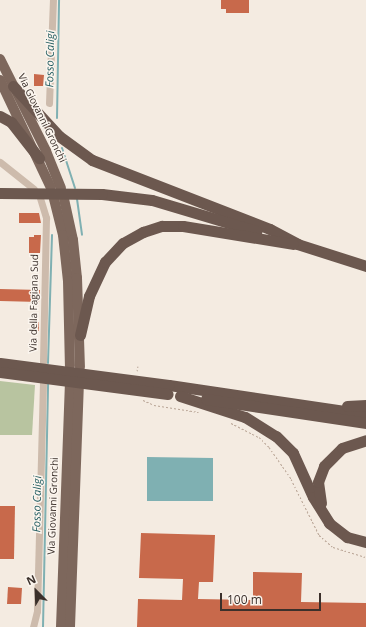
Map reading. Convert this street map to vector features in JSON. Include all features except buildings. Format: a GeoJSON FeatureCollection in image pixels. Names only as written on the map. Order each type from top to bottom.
{"type":"FeatureCollection","features":[{"type":"Feature","properties":{"kind":"highway"},"geometry":{"type":"LineString","coordinates":[[14,86],[54,131],[87,158],[270,229],[298,244]]}},
{"type":"Feature","properties":{"kind":"highway"},"geometry":{"type":"LineString","coordinates":[[0,116],[11,122],[39,158]]}},
{"type":"Feature","properties":{"kind":"highway"},"geometry":{"type":"LineString","coordinates":[[0,193],[102,194],[152,200],[366,266]]}},
{"type":"Feature","properties":{"kind":"highway"},"geometry":{"type":"LineString","coordinates":[[80,335],[89,296],[102,266],[115,250],[143,232],[162,226],[184,226],[298,244]]}},
{"type":"Feature","properties":{"kind":"highway"},"geometry":{"type":"LineString","coordinates":[[330,255],[366,260]]}},
{"type":"Feature","properties":{"kind":"highway"},"geometry":{"type":"LineString","coordinates":[[330,255],[366,273]]}},
{"type":"Feature","properties":{"kind":"highway"},"geometry":{"type":"LineString","coordinates":[[0,363],[168,390],[180,396],[245,417],[276,436],[293,453],[326,519],[343,535],[366,542]]}},
{"type":"Feature","properties":{"kind":"highway"},"geometry":{"type":"LineString","coordinates":[[0,372],[311,406],[366,414]]}},
{"type":"Feature","properties":{"kind":"highway"},"geometry":{"type":"LineString","coordinates":[[180,396],[366,423]]}},
{"type":"Feature","properties":{"kind":"highway"},"geometry":{"type":"LineString","coordinates":[[311,406],[366,405]]}},
{"type":"Feature","properties":{"kind":"highway"},"geometry":{"type":"LineString","coordinates":[[326,519],[318,492],[319,477],[324,466],[342,448],[366,440]]}},
{"type":"Feature","properties":{"kind":"main road","name":"Via Giovanni Gronchi"},"geometry":{"type":"LineString","coordinates":[[0,58],[46,151],[56,188],[39,158],[0,80]]}},
{"type":"Feature","properties":{"kind":"main road"},"geometry":{"type":"LineString","coordinates":[[59,199],[73,240],[80,335],[75,366],[59,199]]}},
{"type":"Feature","properties":{"kind":"main road","name":"Via Giovanni Gronchi"},"geometry":{"type":"LineString","coordinates":[[61,627],[74,387],[70,627]]}},
{"type":"Feature","properties":{"kind":"street"},"geometry":{"type":"LineString","coordinates":[[50,103],[53,0]]}},
{"type":"Feature","properties":{"kind":"street"},"geometry":{"type":"LineString","coordinates":[[0,162],[34,189]]}},
{"type":"Feature","properties":{"kind":"street","name":"Via della Fagiana Sud"},"geometry":{"type":"LineString","coordinates":[[40,198],[45,207],[43,362]]}},
{"type":"Feature","properties":{"kind":"street"},"geometry":{"type":"LineString","coordinates":[[33,627],[37,611],[43,382]]}},
{"type":"Feature","properties":{"kind":"path"},"geometry":{"type":"LineString","coordinates":[[137,372],[138,366]]}},
{"type":"Feature","properties":{"kind":"path"},"geometry":{"type":"LineString","coordinates":[[142,398],[154,405],[204,413]]}},
{"type":"Feature","properties":{"kind":"path"},"geometry":{"type":"LineString","coordinates":[[227,421],[259,437],[268,447],[291,479],[319,535],[333,547],[366,556]]}},
{"type":"Feature","properties":{"kind":"green space"},"geometry":{"type":"Polygon","coordinates":[[[0,381],[35,385],[32,435],[0,435],[0,381]]]}},
{"type":"Feature","properties":{"kind":"water"},"geometry":{"type":"Polygon","coordinates":[[[147,457],[213,458],[213,501],[147,501],[147,457]]]}},
{"type":"Feature","properties":{"kind":"waterway","name":"Fosso Caligi"},"geometry":{"type":"LineString","coordinates":[[57,118],[59,0]]}},
{"type":"Feature","properties":{"kind":"waterway","name":"Fosso Caligi"},"geometry":{"type":"LineString","coordinates":[[62,148],[75,188]]}},
{"type":"Feature","properties":{"kind":"waterway","name":"Fosso Caligi"},"geometry":{"type":"LineString","coordinates":[[77,199],[82,235]]}},
{"type":"Feature","properties":{"kind":"waterway","name":"Fosso Caligi"},"geometry":{"type":"LineString","coordinates":[[48,363],[52,235]]}},
{"type":"Feature","properties":{"kind":"waterway","name":"Fosso Caligi"},"geometry":{"type":"LineString","coordinates":[[43,627],[48,382]]}}]}
